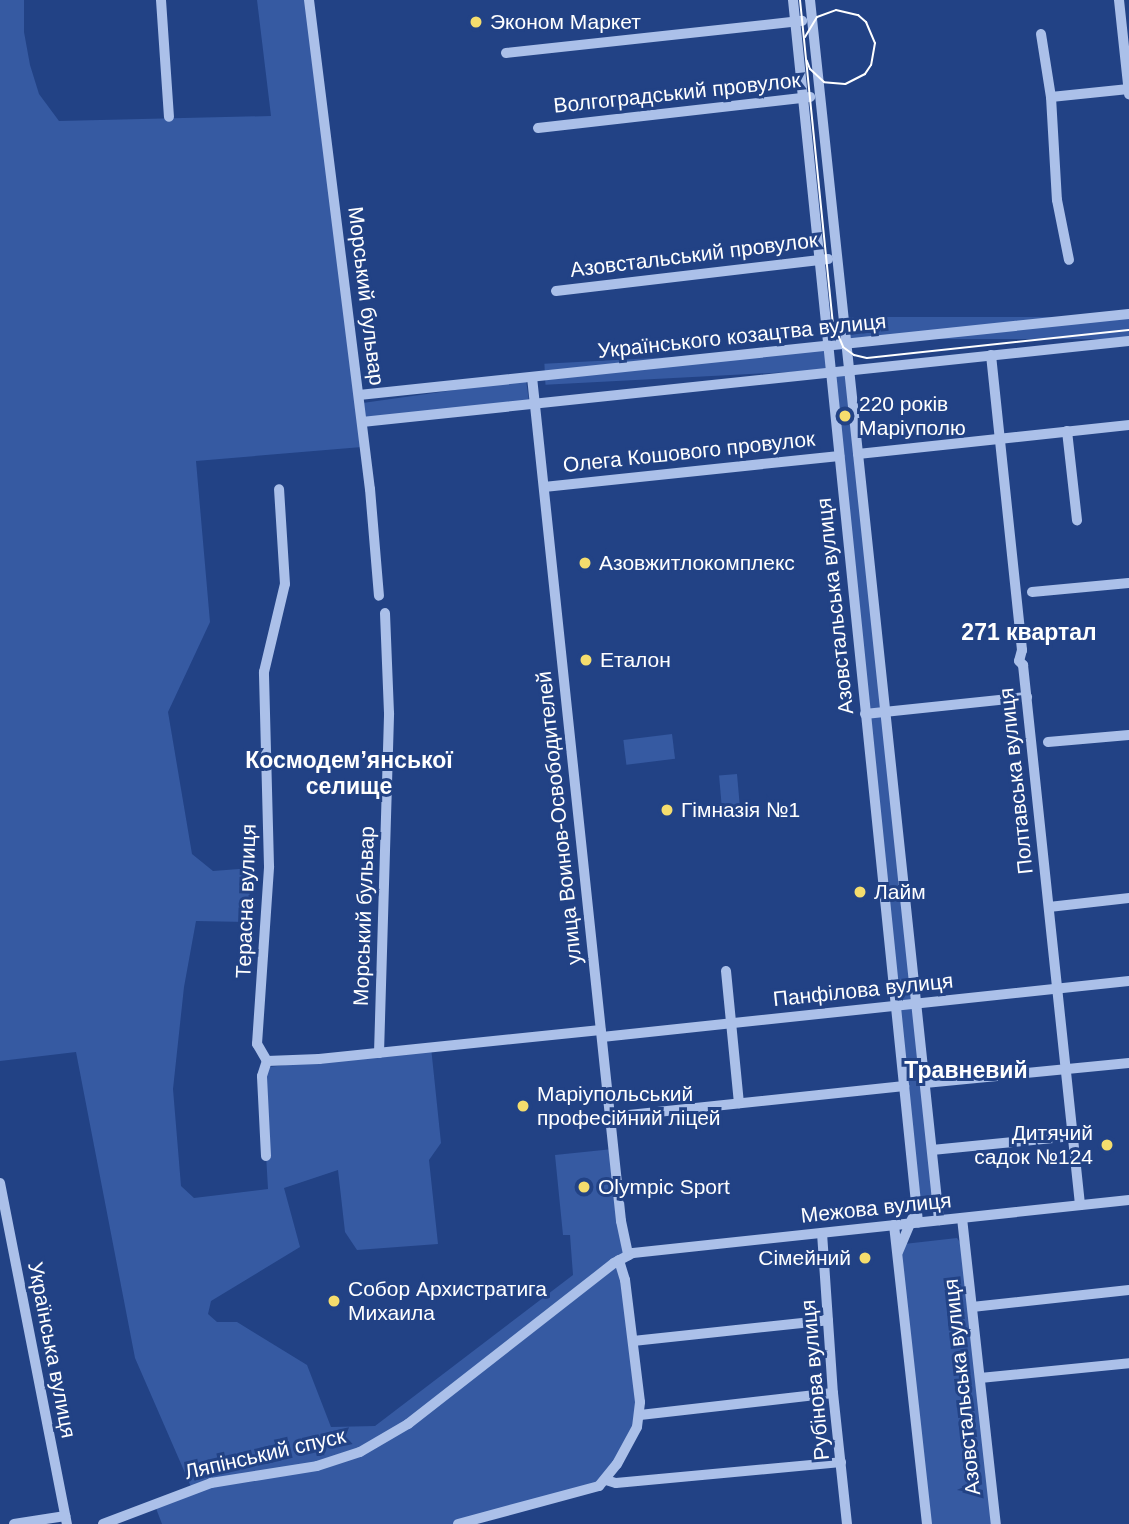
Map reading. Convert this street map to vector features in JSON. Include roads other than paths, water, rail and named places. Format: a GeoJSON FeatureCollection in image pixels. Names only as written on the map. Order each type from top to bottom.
{"type":"FeatureCollection","features":[{"type":"Feature","properties":{"kind":"street"},"geometry":{"type":"LineString","coordinates":[[161,0],[169,117]]}},
{"type":"Feature","properties":{"kind":"street","name":"Морський бульвар"},"geometry":{"type":"LineString","coordinates":[[309,0],[359,395],[379,596]]}},
{"type":"Feature","properties":{"kind":"street","name":"Азовстальська вулиця"},"geometry":{"type":"LineString","coordinates":[[793,0],[904,1086],[916,1208],[914,1223]]}},
{"type":"Feature","properties":{"kind":"street","name":"Азовстальська вулиця"},"geometry":{"type":"LineString","coordinates":[[810,0],[937,1206],[943,1220],[965,1245]]}},
{"type":"Feature","properties":{"kind":"street"},"geometry":{"type":"LineString","coordinates":[[1051,97],[1129,92],[1119,0]]}},
{"type":"Feature","properties":{"kind":"street"},"geometry":{"type":"LineString","coordinates":[[506,53],[812,20]]}},
{"type":"Feature","properties":{"kind":"street"},"geometry":{"type":"LineString","coordinates":[[1041,34],[1051,97],[1057,200],[1069,260]]}},
{"type":"Feature","properties":{"kind":"street","name":"Волгоградський провулок"},"geometry":{"type":"LineString","coordinates":[[538,128],[820,96]]}},
{"type":"Feature","properties":{"kind":"street","name":"Азовстальський провулок"},"geometry":{"type":"LineString","coordinates":[[556,291],[837,258]]}},
{"type":"Feature","properties":{"kind":"street","name":"Українського козацтва вулиця"},"geometry":{"type":"LineString","coordinates":[[359,395],[1129,314]]}},
{"type":"Feature","properties":{"kind":"street"},"geometry":{"type":"LineString","coordinates":[[362,422],[1129,341]]}},
{"type":"Feature","properties":{"kind":"street","name":"Полтавська вулиця"},"geometry":{"type":"LineString","coordinates":[[991,355],[1022,650],[1019,661],[1023,665],[1027,697],[1080,1205]]}},
{"type":"Feature","properties":{"kind":"street","name":"улица Воинов-Освободителей"},"geometry":{"type":"LineString","coordinates":[[532,377],[610,1117],[623,1267],[638,1374],[640,1415]]}},
{"type":"Feature","properties":{"kind":"street"},"geometry":{"type":"LineString","coordinates":[[858,454],[1129,425]]}},
{"type":"Feature","properties":{"kind":"street"},"geometry":{"type":"LineString","coordinates":[[1067,431],[1077,520]]}},
{"type":"Feature","properties":{"kind":"street","name":"Олега Кошового провулок"},"geometry":{"type":"LineString","coordinates":[[544,487],[839,456]]}},
{"type":"Feature","properties":{"kind":"street","name":"Терасна вулиця"},"geometry":{"type":"LineString","coordinates":[[266,1156],[262,1076],[267,1061],[257,1044],[269,866],[264,672],[286,580],[279,489]]}},
{"type":"Feature","properties":{"kind":"street"},"geometry":{"type":"LineString","coordinates":[[1032,592],[1129,583]]}},
{"type":"Feature","properties":{"kind":"street","name":"Морський бульвар"},"geometry":{"type":"LineString","coordinates":[[379,1053],[389,713],[385,613]]}},
{"type":"Feature","properties":{"kind":"street"},"geometry":{"type":"LineString","coordinates":[[865,714],[1027,697]]}},
{"type":"Feature","properties":{"kind":"street"},"geometry":{"type":"LineString","coordinates":[[1048,743],[1129,735]]}},
{"type":"Feature","properties":{"kind":"street"},"geometry":{"type":"LineString","coordinates":[[1049,907],[1129,898]]}},
{"type":"Feature","properties":{"kind":"street"},"geometry":{"type":"LineString","coordinates":[[885,905],[905,903]]}},
{"type":"Feature","properties":{"kind":"street"},"geometry":{"type":"LineString","coordinates":[[726,971],[739,1103]]}},
{"type":"Feature","properties":{"kind":"street","name":"Панфілова вулиця"},"geometry":{"type":"LineString","coordinates":[[601,1034],[732,1023],[1129,981]]}},
{"type":"Feature","properties":{"kind":"street"},"geometry":{"type":"LineString","coordinates":[[267,1061],[601,1034]]}},
{"type":"Feature","properties":{"kind":"street"},"geometry":{"type":"LineString","coordinates":[[925,1083],[1129,1063]]}},
{"type":"Feature","properties":{"kind":"street"},"geometry":{"type":"LineString","coordinates":[[610,1117],[904,1086]]}},
{"type":"Feature","properties":{"kind":"street"},"geometry":{"type":"LineString","coordinates":[[932,1150],[1072,1136]]}},
{"type":"Feature","properties":{"kind":"street","name":"Українська вулиця"},"geometry":{"type":"LineString","coordinates":[[0,1183],[66,1520]]}},
{"type":"Feature","properties":{"kind":"street","name":"Межова вулиця"},"geometry":{"type":"LineString","coordinates":[[623,1258],[822,1233],[1129,1200]]}},
{"type":"Feature","properties":{"kind":"street","name":"Азовстальська вулиця"},"geometry":{"type":"LineString","coordinates":[[962,1218],[996,1524]]}},
{"type":"Feature","properties":{"kind":"street"},"geometry":{"type":"LineString","coordinates":[[897,1255],[914,1223]]}},
{"type":"Feature","properties":{"kind":"street"},"geometry":{"type":"LineString","coordinates":[[894,1225],[928,1524]]}},
{"type":"Feature","properties":{"kind":"street","name":"Рубінова вулиця"},"geometry":{"type":"LineString","coordinates":[[822,1233],[833,1393],[848,1524]]}},
{"type":"Feature","properties":{"kind":"street","name":"Ляпінський спуск"},"geometry":{"type":"LineString","coordinates":[[103,1524],[212,1483],[317,1466],[373,1445],[408,1424],[623,1258]]}},
{"type":"Feature","properties":{"kind":"street"},"geometry":{"type":"LineString","coordinates":[[972,1307],[1129,1290]]}},
{"type":"Feature","properties":{"kind":"street"},"geometry":{"type":"LineString","coordinates":[[632,1341],[828,1320]]}},
{"type":"Feature","properties":{"kind":"street"},"geometry":{"type":"LineString","coordinates":[[980,1378],[1129,1363]]}},
{"type":"Feature","properties":{"kind":"street"},"geometry":{"type":"LineString","coordinates":[[458,1524],[493,1521],[599,1486],[606,1480],[629,1443],[640,1415],[833,1393]]}},
{"type":"Feature","properties":{"kind":"street"},"geometry":{"type":"LineString","coordinates":[[606,1480],[616,1483],[841,1462]]}},
{"type":"Feature","properties":{"kind":"street"},"geometry":{"type":"LineString","coordinates":[[14,1524],[66,1520]]}},
{"type":"Feature","properties":{"kind":"tram line"},"geometry":{"type":"LineString","coordinates":[[800,0],[833,323],[843,347],[854,355],[867,358],[1129,330]]}},
{"type":"Feature","properties":{"kind":"tram line"},"geometry":{"type":"LineString","coordinates":[[805,37],[817,17],[836,10],[858,15],[866,22],[875,43],[871,65],[865,74],[845,84],[824,82],[810,69],[807,61]]}},
{"type":"Feature","properties":{"kind":"place","name":"Эконом Маркет"},"geometry":{"type":"Point","coordinates":[476,22]}},
{"type":"Feature","properties":{"kind":"place","name":"220 років Маріуполю"},"geometry":{"type":"Point","coordinates":[845,416]}},
{"type":"Feature","properties":{"kind":"place","name":"Азовжитлокомплекс"},"geometry":{"type":"Point","coordinates":[585,563]}},
{"type":"Feature","properties":{"kind":"place","name":"Еталон"},"geometry":{"type":"Point","coordinates":[586,660]}},
{"type":"Feature","properties":{"kind":"place","name":"Гімназія №1"},"geometry":{"type":"Point","coordinates":[667,810]}},
{"type":"Feature","properties":{"kind":"place","name":"Лайм"},"geometry":{"type":"Point","coordinates":[860,892]}},
{"type":"Feature","properties":{"kind":"place","name":"Маріупольський професійний ліцей"},"geometry":{"type":"Point","coordinates":[523,1106]}},
{"type":"Feature","properties":{"kind":"place","name":"Дитячий садок №124"},"geometry":{"type":"Point","coordinates":[1107,1145]}},
{"type":"Feature","properties":{"kind":"place","name":"Olympic Sport"},"geometry":{"type":"Point","coordinates":[584,1187]}},
{"type":"Feature","properties":{"kind":"place","name":"Сімейний"},"geometry":{"type":"Point","coordinates":[865,1258]}},
{"type":"Feature","properties":{"kind":"place","name":"Собор Архистратига Михаила"},"geometry":{"type":"Point","coordinates":[334,1301]}},
{"type":"Feature","properties":{"kind":"district","name":"271 квартал"},"geometry":{"type":"Point","coordinates":[1029,632]}},
{"type":"Feature","properties":{"kind":"district","name":"Космодем’янської селище"},"geometry":{"type":"Point","coordinates":[349,773]}},
{"type":"Feature","properties":{"kind":"district","name":"Травневий"},"geometry":{"type":"Point","coordinates":[966,1070]}}]}
